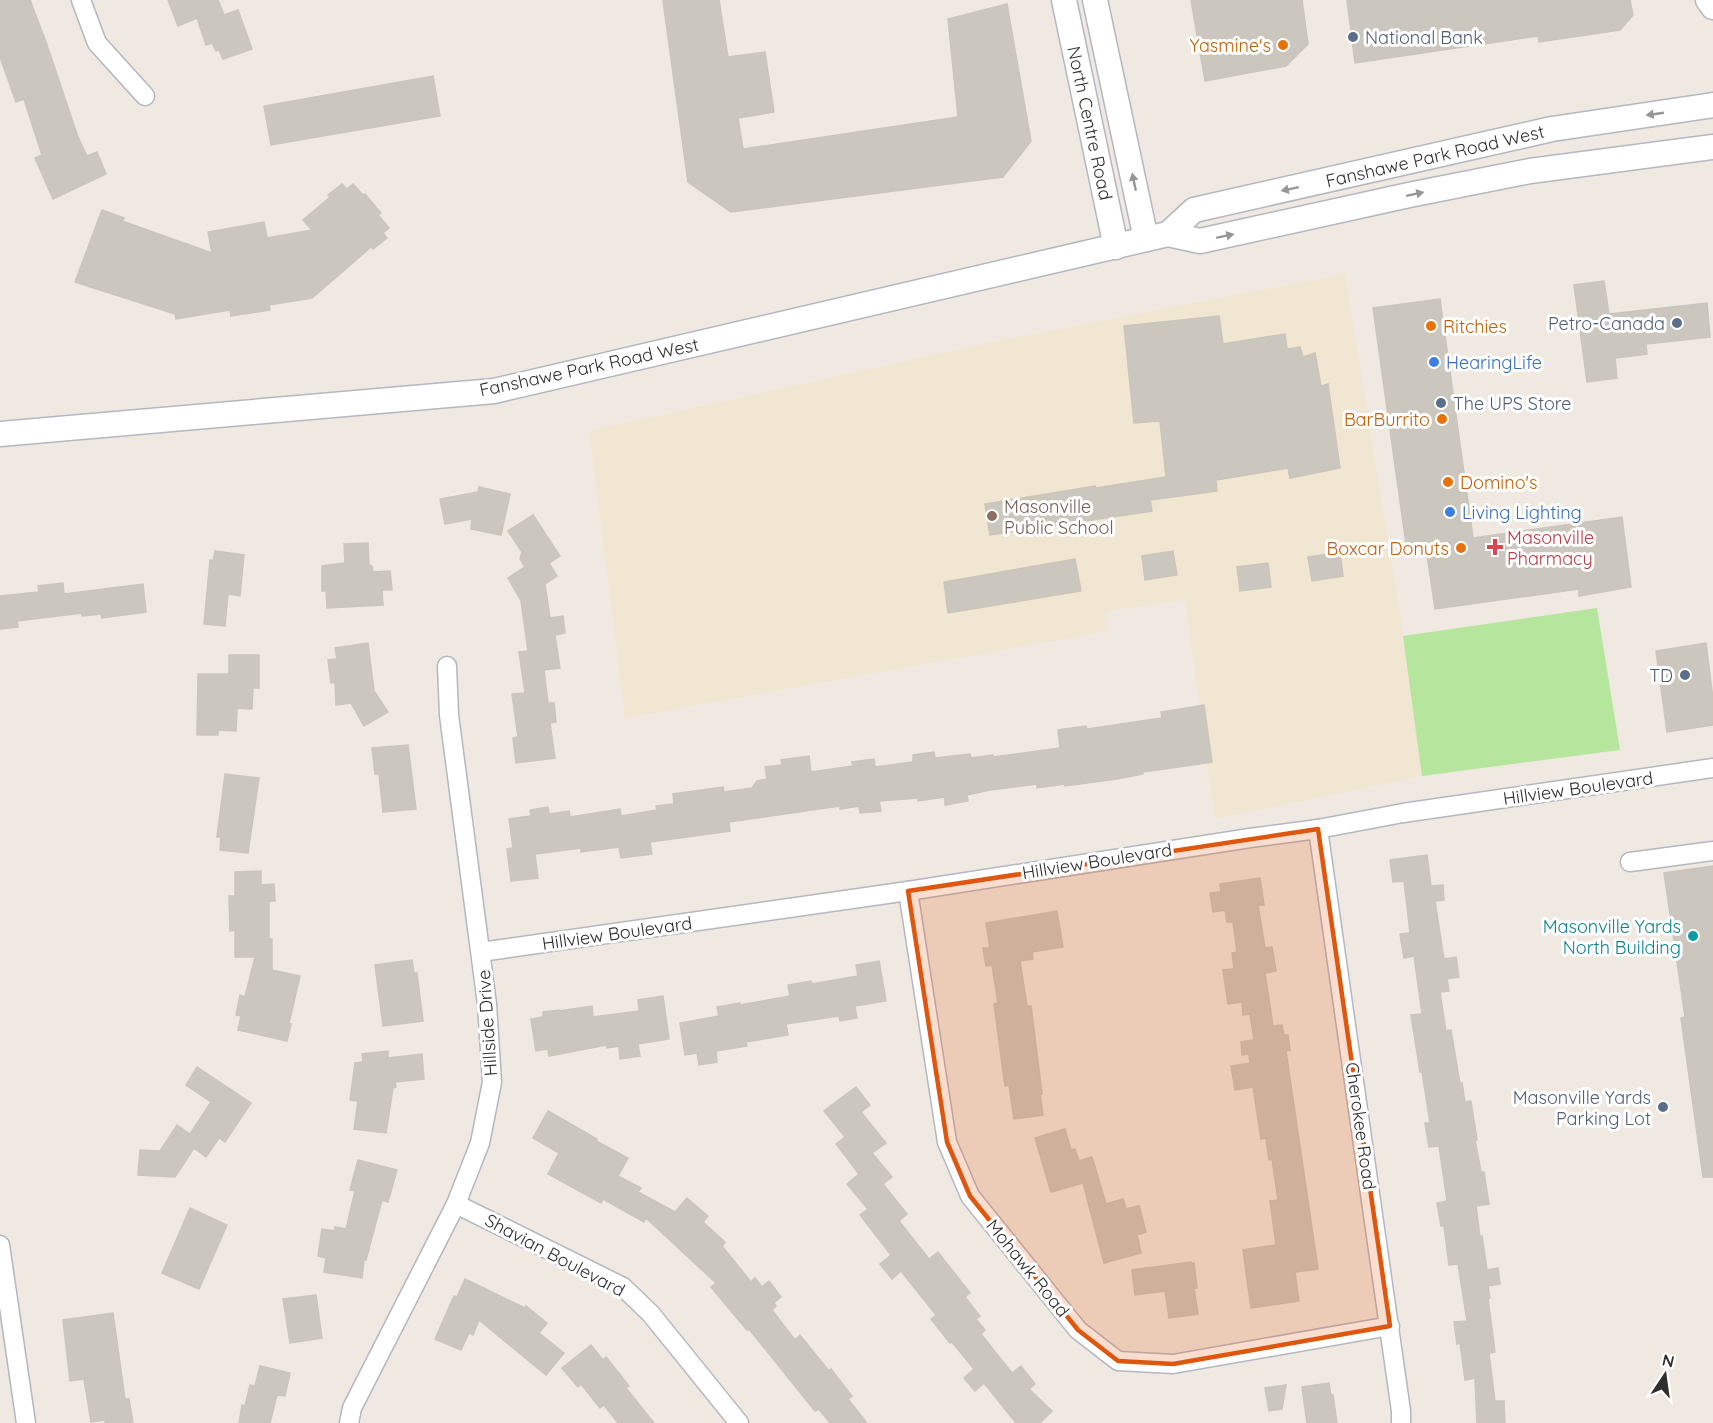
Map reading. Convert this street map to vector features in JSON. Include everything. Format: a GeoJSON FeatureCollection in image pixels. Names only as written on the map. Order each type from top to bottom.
{"type":"FeatureCollection","features":[{"type":"Feature","properties":{"kind":"main road","name":"North Centre Road"},"geometry":{"type":"LineString","coordinates":[[1064,0],[1116,247]]}},
{"type":"Feature","properties":{"kind":"main road","name":"North Centre Road"},"geometry":{"type":"LineString","coordinates":[[1095,0],[1157,237]]}},
{"type":"Feature","properties":{"kind":"main road"},"geometry":{"type":"LineString","coordinates":[[1708,0],[1713,7]]}},
{"type":"Feature","properties":{"kind":"main road","name":"Fanshawe Park Road West"},"geometry":{"type":"LineString","coordinates":[[1157,237],[1194,210],[1552,129],[1713,105]]}},
{"type":"Feature","properties":{"kind":"main road","name":"Fanshawe Park Road West"},"geometry":{"type":"LineString","coordinates":[[0,434],[494,391],[1157,237],[1200,241],[1530,171],[1713,147]]}},
{"type":"Feature","properties":{"kind":"street"},"geometry":{"type":"LineString","coordinates":[[81,0],[97,43],[145,96]]}},
{"type":"Feature","properties":{"kind":"street","name":"Hillside Drive"},"geometry":{"type":"LineString","coordinates":[[349,1423],[352,1408],[456,1204],[480,1143],[492,1082],[488,1004],[449,715],[447,666]]}},
{"type":"Feature","properties":{"kind":"street","name":"Hillview Boulevard"},"geometry":{"type":"LineString","coordinates":[[481,952],[908,891],[1318,829],[1403,813],[1713,768]]}},
{"type":"Feature","properties":{"kind":"street","name":"Cherokee Road"},"geometry":{"type":"LineString","coordinates":[[1318,829],[1390,1326],[1401,1423]]}},
{"type":"Feature","properties":{"kind":"street"},"geometry":{"type":"LineString","coordinates":[[1630,862],[1713,851]]}},
{"type":"Feature","properties":{"kind":"street","name":"Mohawk Road"},"geometry":{"type":"LineString","coordinates":[[908,891],[947,1142],[970,1196],[1078,1330],[1118,1361],[1173,1364],[1390,1326]]}},
{"type":"Feature","properties":{"kind":"street","name":"Shavian Boulevard"},"geometry":{"type":"LineString","coordinates":[[456,1204],[623,1287],[651,1314],[740,1423]]}},
{"type":"Feature","properties":{"kind":"street"},"geometry":{"type":"LineString","coordinates":[[0,1245],[26,1423]]}},
{"type":"Feature","properties":{"kind":"highlighted area"},"geometry":{"type":"Polygon","coordinates":[[[1318,829],[1390,1326],[1173,1364],[1118,1361],[1078,1330],[970,1196],[947,1142],[908,891],[1318,829]]]}},
{"type":"Feature","properties":{"kind":"shaded area","name":"Masonville Public School"},"geometry":{"type":"Polygon","coordinates":[[[1345,274],[1403,633],[1422,776],[1215,819],[1185,600],[1107,611],[1108,631],[625,718],[589,431],[998,341],[1345,274]]]}},
{"type":"Feature","properties":{"kind":"green space"},"geometry":{"type":"Polygon","coordinates":[[[1597,608],[1620,750],[1422,776],[1403,636],[1597,608]]]}},
{"type":"Feature","properties":{"kind":"building"},"geometry":{"type":"Polygon","coordinates":[[[0,0],[30,0],[78,137],[87,156],[97,152],[106,174],[53,199],[35,158],[42,155],[24,99],[16,102],[0,57],[0,0]]]}},
{"type":"Feature","properties":{"kind":"building"},"geometry":{"type":"Polygon","coordinates":[[[168,0],[218,0],[224,15],[238,10],[252,49],[223,59],[219,50],[216,51],[212,43],[206,45],[197,18],[178,26],[168,0]]]}},
{"type":"Feature","properties":{"kind":"building"},"geometry":{"type":"Polygon","coordinates":[[[719,0],[728,57],[765,52],[774,112],[738,118],[743,149],[958,117],[948,19],[1007,4],[1031,141],[1003,177],[731,212],[688,182],[663,1],[719,0]]]}},
{"type":"Feature","properties":{"kind":"building"},"geometry":{"type":"Polygon","coordinates":[[[1191,0],[1302,0],[1308,44],[1286,66],[1205,81],[1191,0]]]}},
{"type":"Feature","properties":{"kind":"building"},"geometry":{"type":"Polygon","coordinates":[[[1347,0],[1630,0],[1633,15],[1620,30],[1539,42],[1538,36],[1355,63],[1347,0]]]}},
{"type":"Feature","properties":{"kind":"building"},"geometry":{"type":"Polygon","coordinates":[[[433,76],[440,116],[271,145],[264,106],[433,76]]]}},
{"type":"Feature","properties":{"kind":"building"},"geometry":{"type":"Polygon","coordinates":[[[342,184],[347,189],[353,184],[381,213],[378,215],[389,228],[383,233],[387,238],[373,249],[371,247],[312,298],[269,305],[270,310],[231,316],[230,310],[176,319],[175,314],[75,282],[102,210],[124,218],[122,221],[212,253],[208,232],[264,222],[267,238],[312,230],[303,220],[342,184]]]}},
{"type":"Feature","properties":{"kind":"building"},"geometry":{"type":"Polygon","coordinates":[[[1604,281],[1609,314],[1707,303],[1710,337],[1646,344],[1647,354],[1615,358],[1617,378],[1587,382],[1574,285],[1604,281]]]}},
{"type":"Feature","properties":{"kind":"building"},"geometry":{"type":"Polygon","coordinates":[[[1440,299],[1473,538],[1622,517],[1631,587],[1579,596],[1579,589],[1435,609],[1425,541],[1406,544],[1373,308],[1440,299]]]}},
{"type":"Feature","properties":{"kind":"building"},"geometry":{"type":"Polygon","coordinates":[[[1219,316],[1223,344],[1285,334],[1287,349],[1300,347],[1303,357],[1315,353],[1321,386],[1328,384],[1340,468],[1290,478],[1288,468],[1216,480],[1217,491],[1150,500],[1152,511],[990,535],[985,504],[1166,477],[1160,421],[1134,423],[1124,326],[1219,316]]]}},
{"type":"Feature","properties":{"kind":"building"},"geometry":{"type":"Polygon","coordinates":[[[479,487],[510,494],[501,535],[471,529],[472,519],[445,524],[440,499],[478,492],[479,487]]]}},
{"type":"Feature","properties":{"kind":"building"},"geometry":{"type":"Polygon","coordinates":[[[533,515],[560,556],[549,563],[557,576],[545,584],[550,618],[563,616],[565,633],[555,635],[560,668],[544,670],[548,703],[554,703],[556,722],[550,723],[555,758],[516,763],[513,738],[518,737],[512,694],[525,693],[519,652],[528,651],[521,601],[508,578],[525,567],[520,559],[522,552],[508,531],[533,515]]]}},
{"type":"Feature","properties":{"kind":"building"},"geometry":{"type":"Polygon","coordinates":[[[368,543],[369,565],[372,566],[373,572],[390,571],[392,590],[382,590],[383,605],[327,608],[326,591],[322,591],[322,566],[345,563],[344,544],[368,543]]]}},
{"type":"Feature","properties":{"kind":"building"},"geometry":{"type":"Polygon","coordinates":[[[215,551],[244,555],[240,596],[228,594],[225,626],[204,624],[210,560],[213,561],[215,551]]]}},
{"type":"Feature","properties":{"kind":"building"},"geometry":{"type":"Polygon","coordinates":[[[1173,551],[1177,575],[1145,580],[1142,556],[1173,551]]]}},
{"type":"Feature","properties":{"kind":"building"},"geometry":{"type":"Polygon","coordinates":[[[1340,552],[1343,576],[1312,581],[1308,557],[1340,552]]]}},
{"type":"Feature","properties":{"kind":"building"},"geometry":{"type":"Polygon","coordinates":[[[1075,559],[1081,591],[948,613],[944,582],[1075,559]]]}},
{"type":"Feature","properties":{"kind":"building"},"geometry":{"type":"Polygon","coordinates":[[[1268,563],[1271,587],[1240,591],[1237,567],[1268,563]]]}},
{"type":"Feature","properties":{"kind":"building"},"geometry":{"type":"Polygon","coordinates":[[[63,583],[64,594],[143,584],[146,612],[102,618],[101,614],[82,616],[82,613],[17,621],[18,627],[0,629],[0,596],[39,592],[38,586],[63,583]]]}},
{"type":"Feature","properties":{"kind":"building"},"geometry":{"type":"Polygon","coordinates":[[[368,643],[374,691],[388,712],[364,726],[351,703],[336,705],[335,682],[331,683],[328,660],[337,659],[335,648],[368,643]]]}},
{"type":"Feature","properties":{"kind":"building","name":"TD"},"geometry":{"type":"Polygon","coordinates":[[[1706,643],[1713,699],[1713,725],[1667,732],[1656,651],[1706,643]]]}},
{"type":"Feature","properties":{"kind":"building"},"geometry":{"type":"Polygon","coordinates":[[[229,655],[259,655],[259,688],[253,688],[252,709],[237,708],[236,731],[218,730],[218,735],[197,735],[198,674],[229,674],[229,655]]]}},
{"type":"Feature","properties":{"kind":"building"},"geometry":{"type":"Polygon","coordinates":[[[1204,705],[1212,762],[1065,786],[1065,784],[1037,788],[1037,784],[990,790],[967,795],[968,801],[945,805],[945,797],[918,801],[918,798],[879,801],[881,811],[860,813],[859,806],[840,809],[840,806],[729,822],[730,831],[650,842],[652,854],[621,858],[619,847],[581,852],[581,848],[535,854],[538,878],[511,881],[507,849],[513,848],[509,819],[531,816],[530,810],[548,807],[549,814],[569,811],[570,817],[620,809],[621,816],[657,810],[656,806],[674,804],[673,794],[723,787],[724,792],[752,788],[757,781],[767,779],[765,767],[782,765],[781,760],[809,756],[811,772],[853,766],[852,762],[874,759],[875,767],[913,762],[913,755],[934,752],[935,758],[970,754],[971,758],[1060,748],[1058,730],[1086,726],[1087,729],[1162,718],[1161,712],[1204,705]]]}},
{"type":"Feature","properties":{"kind":"building"},"geometry":{"type":"Polygon","coordinates":[[[408,745],[416,809],[383,812],[379,774],[375,774],[372,748],[408,745]]]}},
{"type":"Feature","properties":{"kind":"building"},"geometry":{"type":"Polygon","coordinates":[[[225,774],[259,778],[248,853],[220,850],[221,837],[217,837],[225,774]]]}},
{"type":"Feature","properties":{"kind":"building"},"geometry":{"type":"Polygon","coordinates":[[[1427,855],[1431,886],[1443,885],[1444,900],[1435,901],[1444,959],[1456,957],[1459,977],[1447,979],[1449,991],[1440,992],[1446,1031],[1451,1030],[1465,1102],[1471,1101],[1477,1140],[1475,1140],[1481,1172],[1484,1172],[1489,1204],[1476,1206],[1487,1270],[1498,1268],[1500,1284],[1488,1286],[1495,1352],[1489,1353],[1495,1401],[1504,1401],[1505,1423],[1477,1423],[1475,1378],[1465,1380],[1460,1343],[1457,1344],[1454,1322],[1467,1321],[1458,1264],[1449,1265],[1444,1226],[1441,1226],[1437,1203],[1447,1201],[1439,1146],[1429,1147],[1425,1123],[1430,1123],[1411,1015],[1422,1014],[1414,956],[1404,958],[1400,934],[1410,933],[1404,881],[1393,882],[1390,860],[1427,855]]]}},
{"type":"Feature","properties":{"kind":"building"},"geometry":{"type":"Polygon","coordinates":[[[1713,866],[1713,1177],[1703,1177],[1681,1018],[1685,1017],[1664,873],[1713,866]]]}},
{"type":"Feature","properties":{"kind":"building"},"geometry":{"type":"Polygon","coordinates":[[[261,871],[261,885],[274,884],[275,901],[269,901],[272,970],[300,976],[287,1041],[238,1030],[241,1016],[236,1015],[240,995],[245,997],[255,957],[235,957],[235,930],[230,931],[229,896],[235,896],[235,872],[261,871]]]}},
{"type":"Feature","properties":{"kind":"building"},"geometry":{"type":"Polygon","coordinates":[[[1260,878],[1264,905],[1258,905],[1265,948],[1272,947],[1276,971],[1265,973],[1273,1026],[1282,1025],[1284,1035],[1288,1035],[1290,1050],[1286,1051],[1318,1269],[1295,1272],[1299,1301],[1251,1308],[1243,1250],[1276,1245],[1270,1201],[1278,1200],[1272,1159],[1269,1160],[1266,1138],[1261,1139],[1253,1087],[1235,1090],[1231,1066],[1250,1063],[1249,1054],[1242,1055],[1241,1042],[1254,1040],[1250,1014],[1243,1015],[1242,1002],[1228,1004],[1223,970],[1234,969],[1232,953],[1237,952],[1233,922],[1227,922],[1225,910],[1213,912],[1210,893],[1221,892],[1220,884],[1260,878]]]}},
{"type":"Feature","properties":{"kind":"building"},"geometry":{"type":"Polygon","coordinates":[[[1057,911],[1063,947],[1032,952],[1033,959],[1020,961],[1027,1006],[1031,1006],[1043,1115],[1014,1119],[1009,1085],[1005,1086],[994,1004],[998,1003],[992,965],[986,966],[983,948],[990,948],[986,923],[1057,911]]]}},
{"type":"Feature","properties":{"kind":"building"},"geometry":{"type":"Polygon","coordinates":[[[412,960],[414,973],[417,973],[423,1021],[383,1026],[375,965],[412,960]]]}},
{"type":"Feature","properties":{"kind":"building"},"geometry":{"type":"Polygon","coordinates":[[[879,961],[886,1001],[855,1006],[857,1018],[840,1021],[839,1016],[786,1024],[788,1035],[746,1042],[747,1046],[716,1051],[717,1062],[699,1065],[697,1053],[685,1055],[680,1023],[719,1016],[717,1007],[790,996],[788,985],[811,981],[812,984],[858,976],[856,965],[879,961]]]}},
{"type":"Feature","properties":{"kind":"building"},"geometry":{"type":"Polygon","coordinates":[[[663,996],[669,1039],[638,1044],[640,1056],[620,1059],[619,1046],[607,1048],[606,1045],[549,1056],[548,1049],[536,1051],[531,1019],[543,1017],[543,1012],[592,1006],[593,1017],[639,1011],[638,1000],[663,996]]]}},
{"type":"Feature","properties":{"kind":"building"},"geometry":{"type":"Polygon","coordinates":[[[388,1051],[388,1058],[422,1054],[424,1079],[395,1082],[396,1087],[393,1088],[386,1133],[354,1129],[358,1101],[350,1100],[355,1063],[363,1062],[362,1054],[388,1051]]]}},
{"type":"Feature","properties":{"kind":"building"},"geometry":{"type":"Polygon","coordinates":[[[197,1067],[251,1103],[225,1142],[219,1138],[206,1157],[194,1148],[175,1177],[138,1175],[140,1150],[160,1151],[177,1125],[190,1134],[211,1102],[186,1085],[197,1067]]]}},
{"type":"Feature","properties":{"kind":"building"},"geometry":{"type":"Polygon","coordinates":[[[856,1087],[870,1105],[861,1112],[886,1143],[872,1153],[892,1177],[883,1184],[907,1214],[899,1221],[929,1259],[938,1252],[970,1293],[965,1297],[980,1316],[976,1319],[985,1330],[981,1334],[1012,1373],[1021,1366],[1035,1384],[1029,1389],[1052,1411],[1040,1423],[1016,1423],[984,1383],[975,1391],[964,1378],[974,1369],[931,1319],[936,1315],[901,1271],[892,1279],[880,1264],[891,1255],[860,1215],[868,1209],[847,1184],[859,1174],[836,1144],[845,1137],[824,1111],[856,1087]]]}},
{"type":"Feature","properties":{"kind":"building"},"geometry":{"type":"Polygon","coordinates":[[[548,1111],[628,1158],[618,1176],[641,1188],[638,1192],[675,1212],[687,1198],[708,1216],[703,1222],[725,1242],[722,1246],[751,1282],[755,1278],[762,1287],[769,1281],[781,1297],[774,1303],[776,1306],[772,1310],[795,1340],[800,1335],[829,1371],[831,1369],[852,1396],[848,1399],[867,1423],[830,1423],[819,1409],[815,1411],[749,1329],[747,1330],[711,1287],[716,1283],[646,1218],[644,1222],[603,1199],[601,1203],[548,1174],[559,1153],[533,1138],[548,1111]]]}},
{"type":"Feature","properties":{"kind":"building"},"geometry":{"type":"Polygon","coordinates":[[[1065,1129],[1071,1150],[1075,1149],[1079,1161],[1092,1157],[1106,1204],[1123,1199],[1126,1209],[1139,1206],[1146,1232],[1137,1235],[1141,1253],[1104,1263],[1083,1183],[1051,1192],[1035,1138],[1065,1129]]]}},
{"type":"Feature","properties":{"kind":"building"},"geometry":{"type":"Polygon","coordinates":[[[358,1160],[397,1170],[388,1202],[382,1200],[366,1260],[364,1260],[362,1278],[324,1272],[326,1258],[318,1256],[322,1229],[335,1231],[335,1227],[346,1229],[355,1191],[350,1190],[358,1160]]]}},
{"type":"Feature","properties":{"kind":"building"},"geometry":{"type":"Polygon","coordinates":[[[190,1208],[227,1225],[199,1289],[162,1273],[190,1208]]]}},
{"type":"Feature","properties":{"kind":"building"},"geometry":{"type":"Polygon","coordinates":[[[1191,1262],[1191,1264],[1194,1263],[1197,1288],[1194,1288],[1198,1314],[1169,1318],[1165,1291],[1135,1295],[1132,1270],[1191,1262]]]}},
{"type":"Feature","properties":{"kind":"building"},"geometry":{"type":"Polygon","coordinates":[[[465,1279],[525,1308],[526,1306],[547,1323],[539,1333],[564,1353],[546,1375],[479,1320],[473,1335],[469,1333],[461,1350],[435,1339],[454,1296],[457,1297],[465,1279]]]}},
{"type":"Feature","properties":{"kind":"building"},"geometry":{"type":"Polygon","coordinates":[[[316,1295],[322,1338],[290,1343],[283,1299],[316,1295]]]}},
{"type":"Feature","properties":{"kind":"building"},"geometry":{"type":"Polygon","coordinates":[[[113,1313],[125,1399],[129,1399],[133,1423],[105,1423],[105,1420],[91,1422],[84,1379],[70,1381],[63,1320],[113,1313]]]}},
{"type":"Feature","properties":{"kind":"building"},"geometry":{"type":"Polygon","coordinates":[[[591,1345],[603,1360],[606,1357],[629,1386],[626,1388],[654,1423],[618,1423],[604,1405],[600,1408],[581,1384],[578,1387],[562,1368],[591,1345]]]}},
{"type":"Feature","properties":{"kind":"building"},"geometry":{"type":"Polygon","coordinates":[[[260,1366],[290,1373],[285,1396],[277,1395],[270,1423],[239,1423],[242,1405],[245,1406],[250,1385],[255,1386],[260,1366]]]}},
{"type":"Feature","properties":{"kind":"building"},"geometry":{"type":"Polygon","coordinates":[[[1329,1383],[1337,1423],[1307,1423],[1302,1387],[1329,1383]]]}},
{"type":"Feature","properties":{"kind":"building"},"geometry":{"type":"Polygon","coordinates":[[[1286,1385],[1282,1409],[1269,1411],[1265,1388],[1286,1385]]]}},
{"type":"Feature","properties":{"kind":"place","name":"National Bank"},"geometry":{"type":"Point","coordinates":[1353,37]}},
{"type":"Feature","properties":{"kind":"place","name":"Yasmine's"},"geometry":{"type":"Point","coordinates":[1283,45]}},
{"type":"Feature","properties":{"kind":"place","name":"Petro-Canada"},"geometry":{"type":"Point","coordinates":[1677,323]}},
{"type":"Feature","properties":{"kind":"place","name":"Ritchies"},"geometry":{"type":"Point","coordinates":[1431,326]}},
{"type":"Feature","properties":{"kind":"place","name":"HearingLife"},"geometry":{"type":"Point","coordinates":[1434,362]}},
{"type":"Feature","properties":{"kind":"place","name":"The UPS Store"},"geometry":{"type":"Point","coordinates":[1441,403]}},
{"type":"Feature","properties":{"kind":"place","name":"BarBurrito"},"geometry":{"type":"Point","coordinates":[1442,419]}},
{"type":"Feature","properties":{"kind":"place","name":"Domino's"},"geometry":{"type":"Point","coordinates":[1448,482]}},
{"type":"Feature","properties":{"kind":"place","name":"Living Lighting"},"geometry":{"type":"Point","coordinates":[1450,512]}},
{"type":"Feature","properties":{"kind":"place","name":"Masonville Public School"},"geometry":{"type":"Point","coordinates":[992,516]}},
{"type":"Feature","properties":{"kind":"place","name":"Masonville Pharmacy"},"geometry":{"type":"Point","coordinates":[1495,547]}},
{"type":"Feature","properties":{"kind":"place","name":"Boxcar Donuts"},"geometry":{"type":"Point","coordinates":[1461,548]}},
{"type":"Feature","properties":{"kind":"place","name":"TD"},"geometry":{"type":"Point","coordinates":[1685,675]}},
{"type":"Feature","properties":{"kind":"place","name":"Masonville Yards North Building"},"geometry":{"type":"Point","coordinates":[1693,936]}},
{"type":"Feature","properties":{"kind":"place","name":"Masonville Yards Parking Lot"},"geometry":{"type":"Point","coordinates":[1663,1107]}}]}
